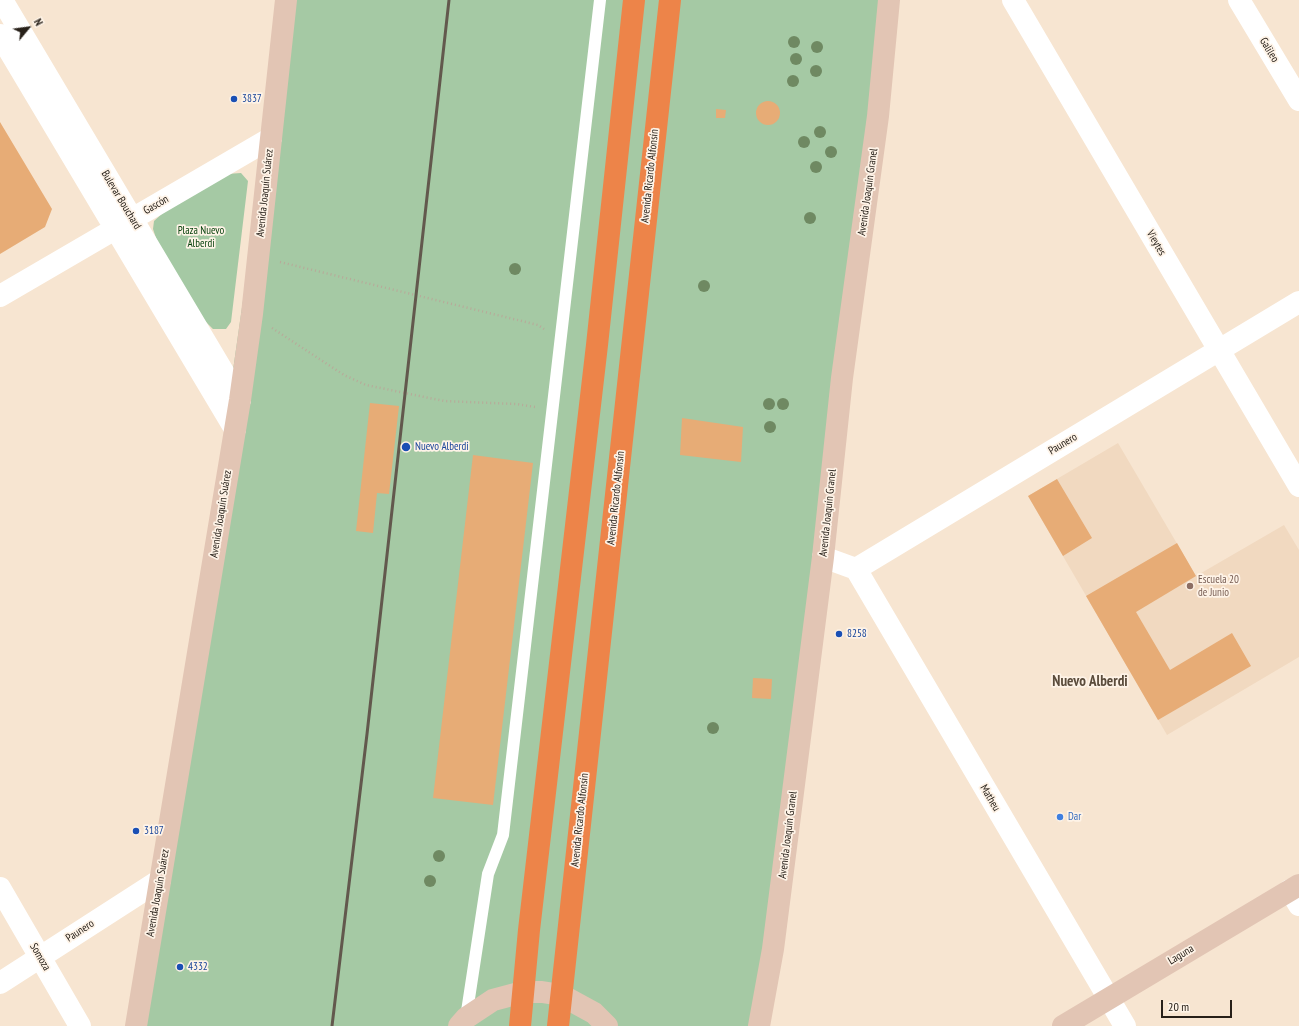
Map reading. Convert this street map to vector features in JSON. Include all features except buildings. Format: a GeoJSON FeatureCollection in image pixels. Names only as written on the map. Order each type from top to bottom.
{"type":"FeatureCollection","features":[{"type":"Feature","properties":{"kind":"highway"},"geometry":{"type":"LineString","coordinates":[[520,1026],[634,0]]}},
{"type":"Feature","properties":{"kind":"highway","name":"Avenida Ricardo Alfonsín"},"geometry":{"type":"LineString","coordinates":[[558,1026],[670,0]]}},
{"type":"Feature","properties":{"kind":"street","name":"Bulevar Bouchard"},"geometry":{"type":"LineString","coordinates":[[2,0],[235,429]]}},
{"type":"Feature","properties":{"kind":"street","name":"Avenida Joaquín Suárez"},"geometry":{"type":"LineString","coordinates":[[136,1026],[240,400],[252,314],[286,0]]}},
{"type":"Feature","properties":{"kind":"street","name":"Avenida Joaquín Granel"},"geometry":{"type":"LineString","coordinates":[[758,1023],[773,948],[823,557],[842,378],[878,116],[889,0]]}},
{"type":"Feature","properties":{"kind":"street","name":"Vieytes"},"geometry":{"type":"LineString","coordinates":[[1013,0],[1299,486]]}},
{"type":"Feature","properties":{"kind":"street","name":"Galileo"},"geometry":{"type":"LineString","coordinates":[[1239,0],[1299,100]]}},
{"type":"Feature","properties":{"kind":"street","name":"Bulevar Bouchard"},"geometry":{"type":"LineString","coordinates":[[0,35],[240,400]]}},
{"type":"Feature","properties":{"kind":"street","name":"Gascón"},"geometry":{"type":"LineString","coordinates":[[0,296],[271,138]]}},
{"type":"Feature","properties":{"kind":"street","name":"Paunero"},"geometry":{"type":"LineString","coordinates":[[856,569],[1299,302]]}},
{"type":"Feature","properties":{"kind":"street"},"geometry":{"type":"LineString","coordinates":[[823,557],[856,569]]}},
{"type":"Feature","properties":{"kind":"street","name":"Matheu"},"geometry":{"type":"LineString","coordinates":[[856,569],[1125,1026]]}},
{"type":"Feature","properties":{"kind":"street","name":"Paunero"},"geometry":{"type":"LineString","coordinates":[[0,982],[160,880]]}},
{"type":"Feature","properties":{"kind":"street","name":"Somoza"},"geometry":{"type":"LineString","coordinates":[[0,888],[80,1026]]}},
{"type":"Feature","properties":{"kind":"street","name":"Laguna"},"geometry":{"type":"LineString","coordinates":[[1063,1026],[1108,998],[1296,893]]}},
{"type":"Feature","properties":{"kind":"street"},"geometry":{"type":"LineString","coordinates":[[463,1022],[492,1000],[523,992],[542,992],[561,996],[594,1013],[607,1026]]}},
{"type":"Feature","properties":{"kind":"lane"},"geometry":{"type":"LineString","coordinates":[[463,1022],[488,874],[503,835],[551,410],[561,340],[600,0]]}},
{"type":"Feature","properties":{"kind":"path"},"geometry":{"type":"LineString","coordinates":[[258,257],[538,325],[561,340]]}},
{"type":"Feature","properties":{"kind":"path"},"geometry":{"type":"LineString","coordinates":[[252,314],[344,375],[366,385],[444,400],[516,404]]}},
{"type":"Feature","properties":{"kind":"shaded area","name":"Escuela 20 de Junio"},"geometry":{"type":"Polygon","coordinates":[[[1118,443],[1196,576],[1284,525],[1299,550],[1299,657],[1167,735],[1028,496],[1118,443]]]}},
{"type":"Feature","properties":{"kind":"green space"},"geometry":{"type":"Polygon","coordinates":[[[286,0],[889,0],[759,1026],[136,1026],[160,880],[286,0]]]}},
{"type":"Feature","properties":{"kind":"green space","name":"Plaza Nuevo Alberdi"},"geometry":{"type":"Polygon","coordinates":[[[241,173],[248,181],[231,322],[226,329],[213,329],[203,319],[157,241],[153,229],[154,221],[165,211],[227,174],[241,173]]]}},
{"type":"Feature","properties":{"kind":"railway"},"geometry":{"type":"LineString","coordinates":[[332,1026],[367,734],[449,0]]}},
{"type":"Feature","properties":{"kind":"place","name":"3837"},"geometry":{"type":"Point","coordinates":[234,99]}},
{"type":"Feature","properties":{"kind":"place","name":"Nuevo Alberdi"},"geometry":{"type":"Point","coordinates":[406,447]}},
{"type":"Feature","properties":{"kind":"place","name":"Escuela 20 de Junio"},"geometry":{"type":"Point","coordinates":[1190,586]}},
{"type":"Feature","properties":{"kind":"place","name":"8258"},"geometry":{"type":"Point","coordinates":[839,634]}},
{"type":"Feature","properties":{"kind":"place","name":"Dar"},"geometry":{"type":"Point","coordinates":[1060,817]}},
{"type":"Feature","properties":{"kind":"place","name":"3187"},"geometry":{"type":"Point","coordinates":[136,831]}},
{"type":"Feature","properties":{"kind":"place","name":"4332"},"geometry":{"type":"Point","coordinates":[180,967]}},
{"type":"Feature","properties":{"kind":"district","name":"Nuevo Alberdi"},"geometry":{"type":"Point","coordinates":[1090,682]}}]}
